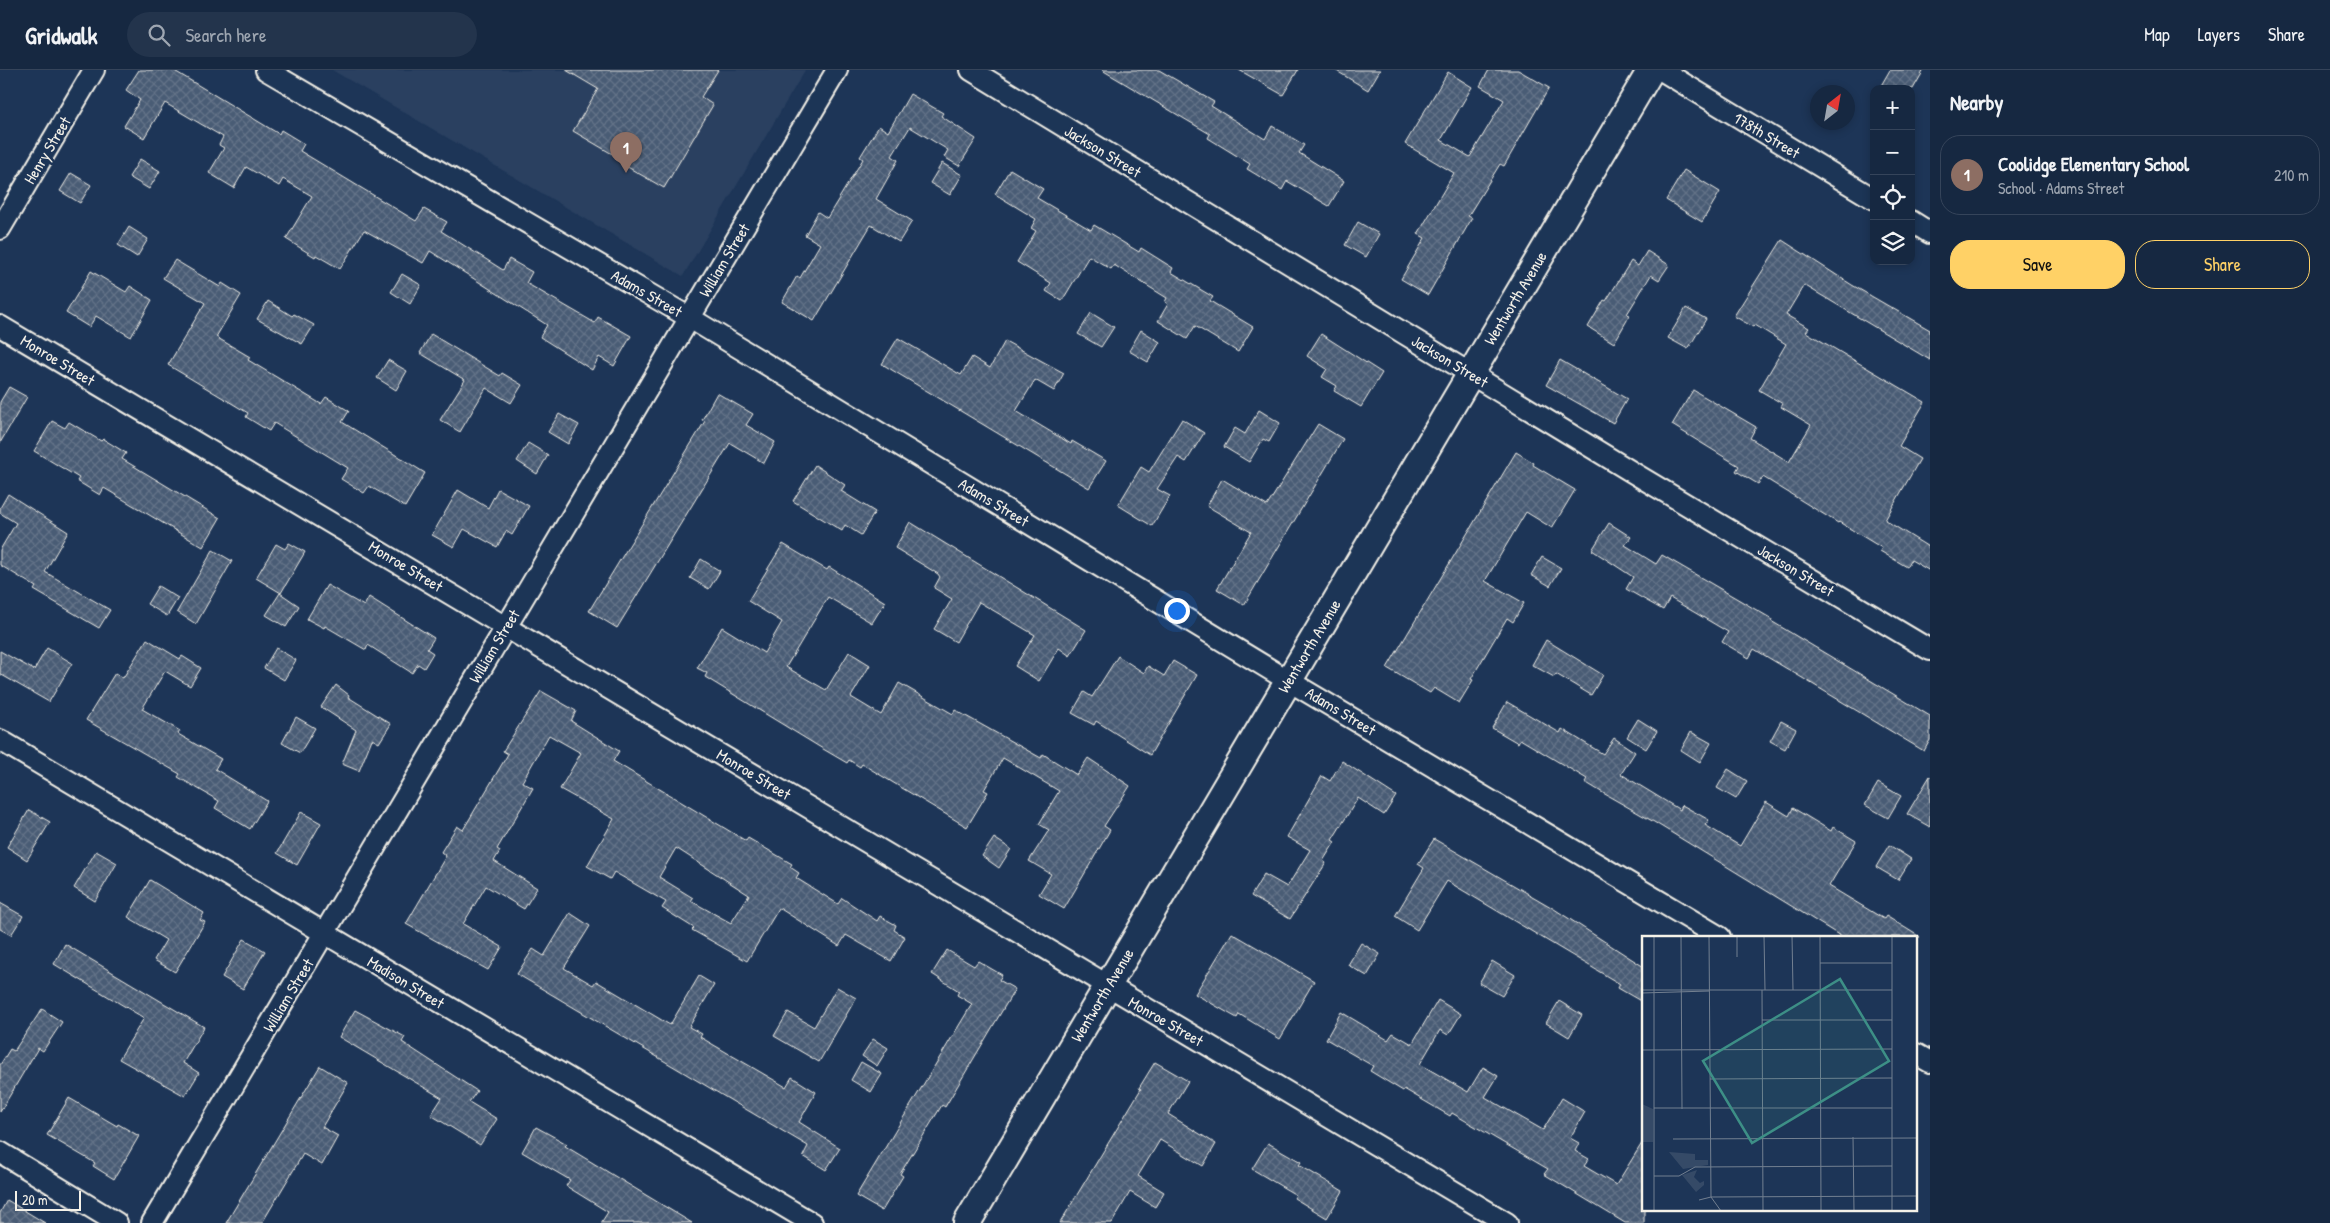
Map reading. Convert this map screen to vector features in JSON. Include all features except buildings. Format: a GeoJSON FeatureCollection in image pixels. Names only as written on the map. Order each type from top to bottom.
{"type":"FeatureCollection","features":[{"type":"Feature","properties":{"kind":"street","name":"Henry Street"},"geometry":{"type":"LineString","coordinates":[[0,229],[94,70]]}},
{"type":"Feature","properties":{"kind":"street","name":"Adams Street"},"geometry":{"type":"LineString","coordinates":[[266,70],[690,318],[1289,680],[1718,936]]}},
{"type":"Feature","properties":{"kind":"street","name":"William Street"},"geometry":{"type":"LineString","coordinates":[[152,1223],[837,70]]}},
{"type":"Feature","properties":{"kind":"street","name":"Jackson Street"},"geometry":{"type":"LineString","coordinates":[[971,70],[1470,374],[1930,650]]}},
{"type":"Feature","properties":{"kind":"street","name":"Wentworth Avenue"},"geometry":{"type":"LineString","coordinates":[[967,1223],[1651,70]]}},
{"type":"Feature","properties":{"kind":"street","name":"178th Street"},"geometry":{"type":"LineString","coordinates":[[1661,70],[1870,197]]}},
{"type":"Feature","properties":{"kind":"street"},"geometry":{"type":"LineString","coordinates":[[1915,224],[1930,233]]}},
{"type":"Feature","properties":{"kind":"street","name":"Monroe Street"},"geometry":{"type":"LineString","coordinates":[[0,326],[507,626],[1107,986],[1507,1223]]}},
{"type":"Feature","properties":{"kind":"street","name":"Madison Street"},"geometry":{"type":"LineString","coordinates":[[0,740],[812,1223]]}},
{"type":"Feature","properties":{"kind":"street"},"geometry":{"type":"LineString","coordinates":[[1918,1055],[1930,1062]]}},
{"type":"Feature","properties":{"kind":"street"},"geometry":{"type":"LineString","coordinates":[[0,1152],[117,1223]]}},
{"type":"Feature","properties":{"kind":"shaded area"},"geometry":{"type":"Polygon","coordinates":[[[332,70],[805,70],[683,276],[332,70]]]}},
{"type":"Feature","properties":{"kind":"place","name":"Coolidge Elementary School"},"geometry":{"type":"Point","coordinates":[626,173]}}]}
